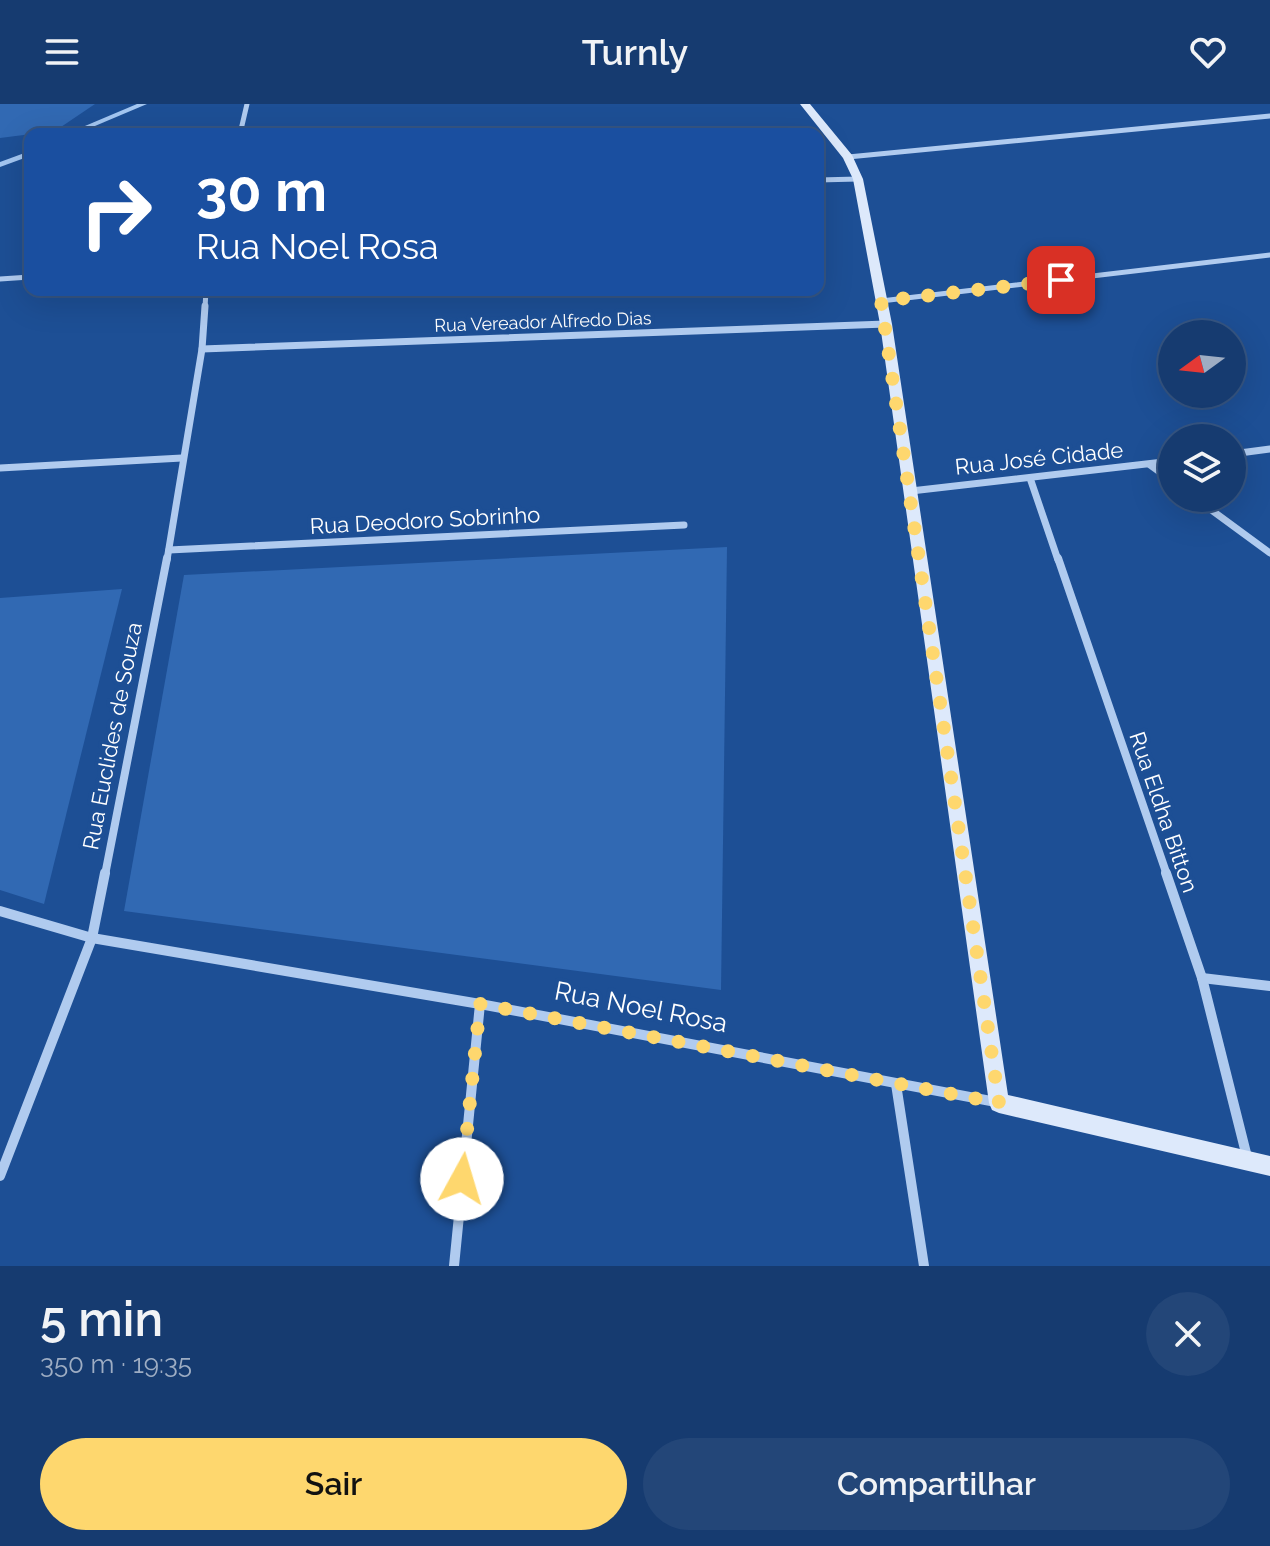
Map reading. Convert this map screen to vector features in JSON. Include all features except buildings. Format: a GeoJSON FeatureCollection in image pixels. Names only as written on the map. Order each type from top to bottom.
{"type":"FeatureCollection","features":[{"type":"Feature","properties":{"kind":"street"},"geometry":{"type":"LineString","coordinates":[[241,128],[247,104]]}},
{"type":"Feature","properties":{"kind":"street"},"geometry":{"type":"LineString","coordinates":[[805,104],[848,157],[858,179],[886,324],[999,1103]]}},
{"type":"Feature","properties":{"kind":"street"},"geometry":{"type":"LineString","coordinates":[[848,157],[1270,116]]}},
{"type":"Feature","properties":{"kind":"street"},"geometry":{"type":"LineString","coordinates":[[824,180],[858,179]]}},
{"type":"Feature","properties":{"kind":"street"},"geometry":{"type":"LineString","coordinates":[[881,301],[1270,255]]}},
{"type":"Feature","properties":{"kind":"street"},"geometry":{"type":"LineString","coordinates":[[0,279],[24,277]]}},
{"type":"Feature","properties":{"kind":"street","name":"Rua Euclides de Souza"},"geometry":{"type":"LineString","coordinates":[[0,1176],[92,938],[169,550],[202,349],[206,296]]}},
{"type":"Feature","properties":{"kind":"street","name":"Rua Vereador Alfredo Dias"},"geometry":{"type":"LineString","coordinates":[[202,349],[886,324]]}},
{"type":"Feature","properties":{"kind":"street"},"geometry":{"type":"LineString","coordinates":[[1246,452],[1270,449]]}},
{"type":"Feature","properties":{"kind":"street"},"geometry":{"type":"LineString","coordinates":[[0,468],[182,458]]}},
{"type":"Feature","properties":{"kind":"street","name":"Rua José Cidade"},"geometry":{"type":"LineString","coordinates":[[911,491],[1158,463]]}},
{"type":"Feature","properties":{"kind":"street"},"geometry":{"type":"LineString","coordinates":[[1149,464],[1158,471]]}},
{"type":"Feature","properties":{"kind":"street","name":"Rua Eldha Bitton"},"geometry":{"type":"LineString","coordinates":[[1030,478],[1202,978],[1259,1164]]}},
{"type":"Feature","properties":{"kind":"street"},"geometry":{"type":"LineString","coordinates":[[1214,512],[1270,553]]}},
{"type":"Feature","properties":{"kind":"street","name":"Rua Deodoro Sobrinho"},"geometry":{"type":"LineString","coordinates":[[169,550],[684,525]]}},
{"type":"Feature","properties":{"kind":"street","name":"Rua Noel Rosa"},"geometry":{"type":"LineString","coordinates":[[0,911],[92,938],[480,1004],[999,1103],[1259,1164]]}},
{"type":"Feature","properties":{"kind":"street"},"geometry":{"type":"LineString","coordinates":[[1202,978],[1270,986]]}},
{"type":"Feature","properties":{"kind":"street"},"geometry":{"type":"LineString","coordinates":[[454,1266],[480,1004]]}},
{"type":"Feature","properties":{"kind":"street"},"geometry":{"type":"LineString","coordinates":[[896,1084],[924,1266]]}},
{"type":"Feature","properties":{"kind":"shaded area"},"geometry":{"type":"Polygon","coordinates":[[[0,104],[95,104],[59,128],[24,128],[24,135],[0,138],[0,104]]]}},
{"type":"Feature","properties":{"kind":"shaded area"},"geometry":{"type":"Polygon","coordinates":[[[727,547],[721,990],[124,911],[184,575],[727,547]]]}},
{"type":"Feature","properties":{"kind":"shaded area"},"geometry":{"type":"Polygon","coordinates":[[[122,589],[44,904],[0,890],[0,598],[122,589]]]}},
{"type":"Feature","properties":{"kind":"waterway"},"geometry":{"type":"LineString","coordinates":[[85,128],[143,104]]}},
{"type":"Feature","properties":{"kind":"waterway"},"geometry":{"type":"LineString","coordinates":[[0,165],[24,155]]}},
{"type":"Feature","properties":{"kind":"route"},"geometry":{"type":"LineString","coordinates":[[462,1179],[480,1004],[999,1103],[881,301],[1061,280]]}}]}
